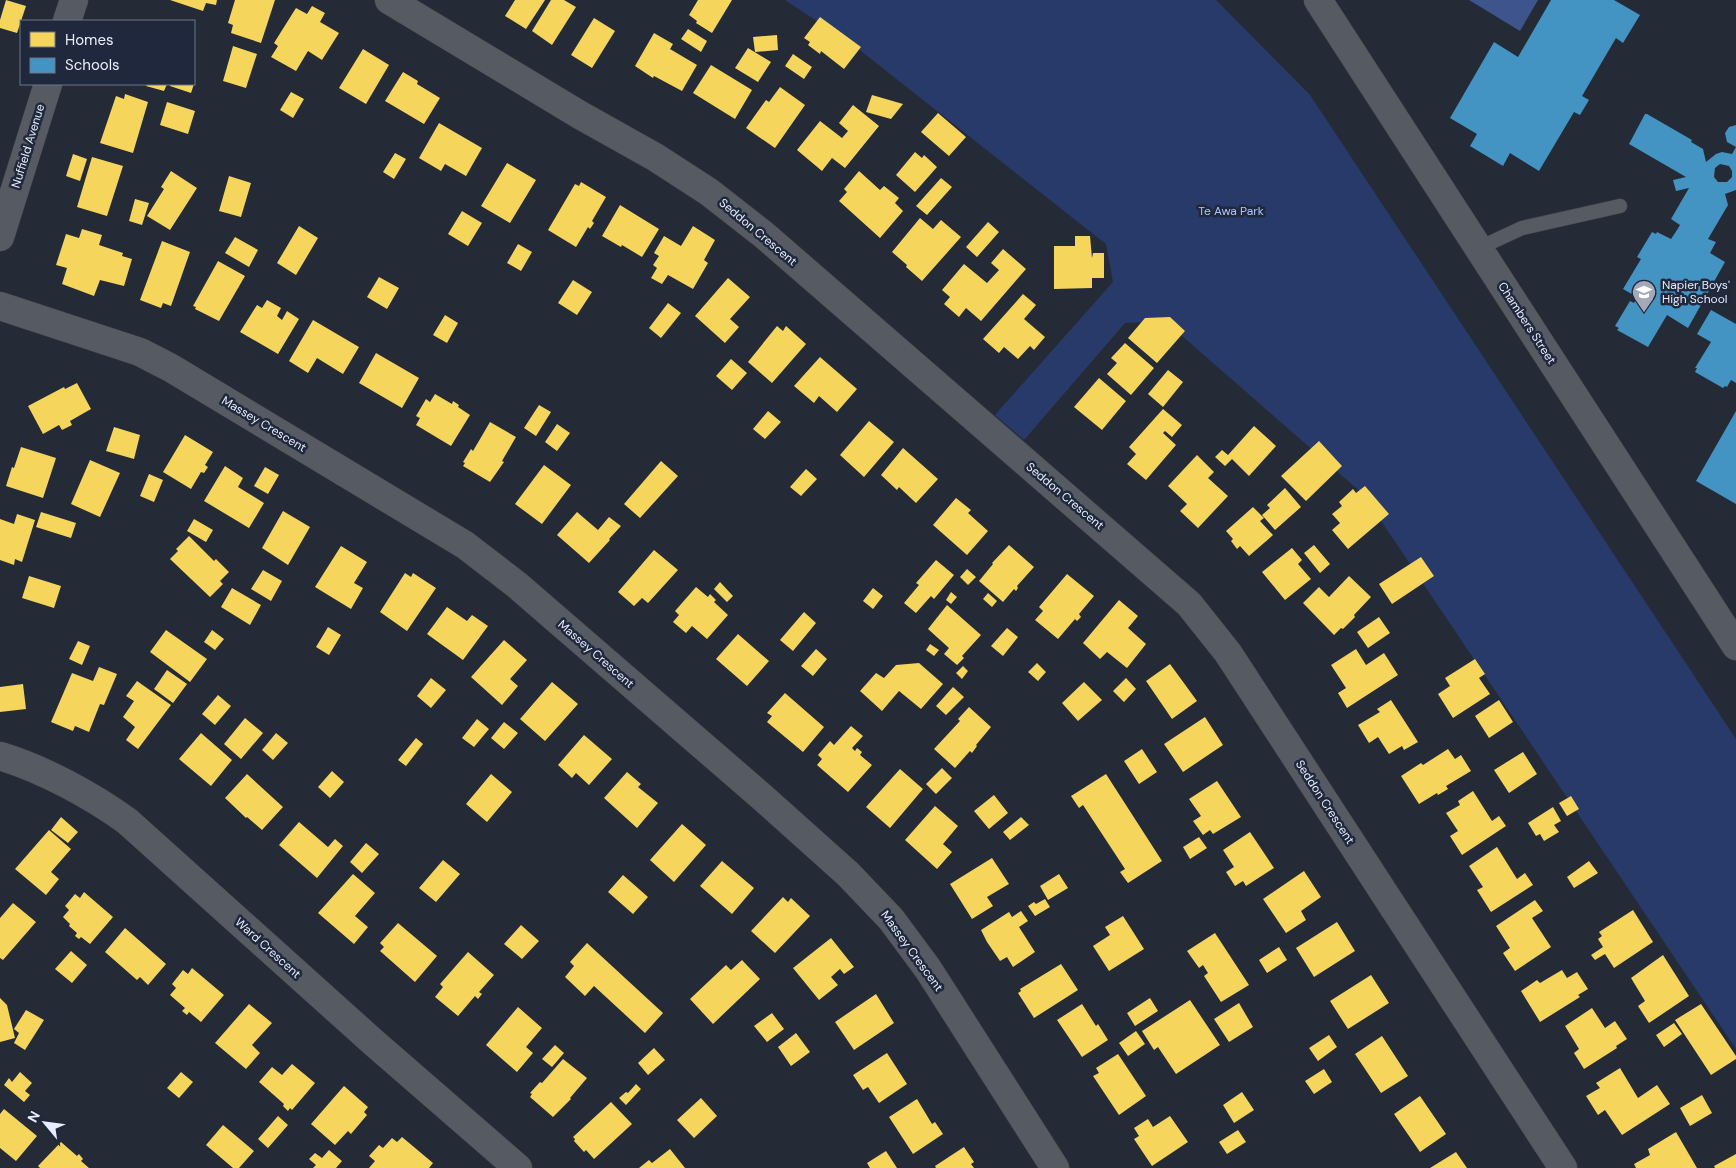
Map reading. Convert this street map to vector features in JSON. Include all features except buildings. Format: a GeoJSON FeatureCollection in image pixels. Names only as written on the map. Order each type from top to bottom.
{"type":"FeatureCollection","features":[{"type":"Feature","properties":{"kind":"street"},"geometry":{"type":"LineString","coordinates":[[68,20],[74,0]]}},
{"type":"Feature","properties":{"kind":"street","name":"Seddon Crescent"},"geometry":{"type":"LineString","coordinates":[[389,0],[580,115],[655,157],[710,192],[764,235],[1190,604],[1233,661],[1563,1168]]}},
{"type":"Feature","properties":{"kind":"street","name":"Chambers Street"},"geometry":{"type":"LineString","coordinates":[[1318,0],[1479,248],[1728,624],[1736,646]]}},
{"type":"Feature","properties":{"kind":"street","name":"Nuffield Avenue"},"geometry":{"type":"LineString","coordinates":[[0,237],[48,85]]}},
{"type":"Feature","properties":{"kind":"street","name":"Massey Crescent"},"geometry":{"type":"LineString","coordinates":[[0,306],[140,352],[171,368],[465,545],[517,585],[762,797],[848,874],[891,919],[928,969],[1055,1168]]}},
{"type":"Feature","properties":{"kind":"street","name":"Ward Crescent"},"geometry":{"type":"LineString","coordinates":[[0,756],[14,760],[76,789],[127,821],[372,1042],[518,1168]]}},
{"type":"Feature","properties":{"kind":"lane"},"geometry":{"type":"LineString","coordinates":[[1479,248],[1522,228],[1620,206]]}},
{"type":"Feature","properties":{"kind":"green space","name":"Te Awa Park"},"geometry":{"type":"Polygon","coordinates":[[[785,0],[1216,0],[1310,95],[1736,739],[1736,1049],[1363,494],[1165,321],[1125,323],[1024,440],[995,415],[1113,282],[1106,244],[852,44],[785,0]]]}},
{"type":"Feature","properties":{"kind":"shaded area"},"geometry":{"type":"Polygon","coordinates":[[[1469,0],[1538,0],[1520,31],[1469,0]]]}},
{"type":"Feature","properties":{"kind":"place","name":"Napier Boys' High School"},"geometry":{"type":"Point","coordinates":[1644,313]}}]}
